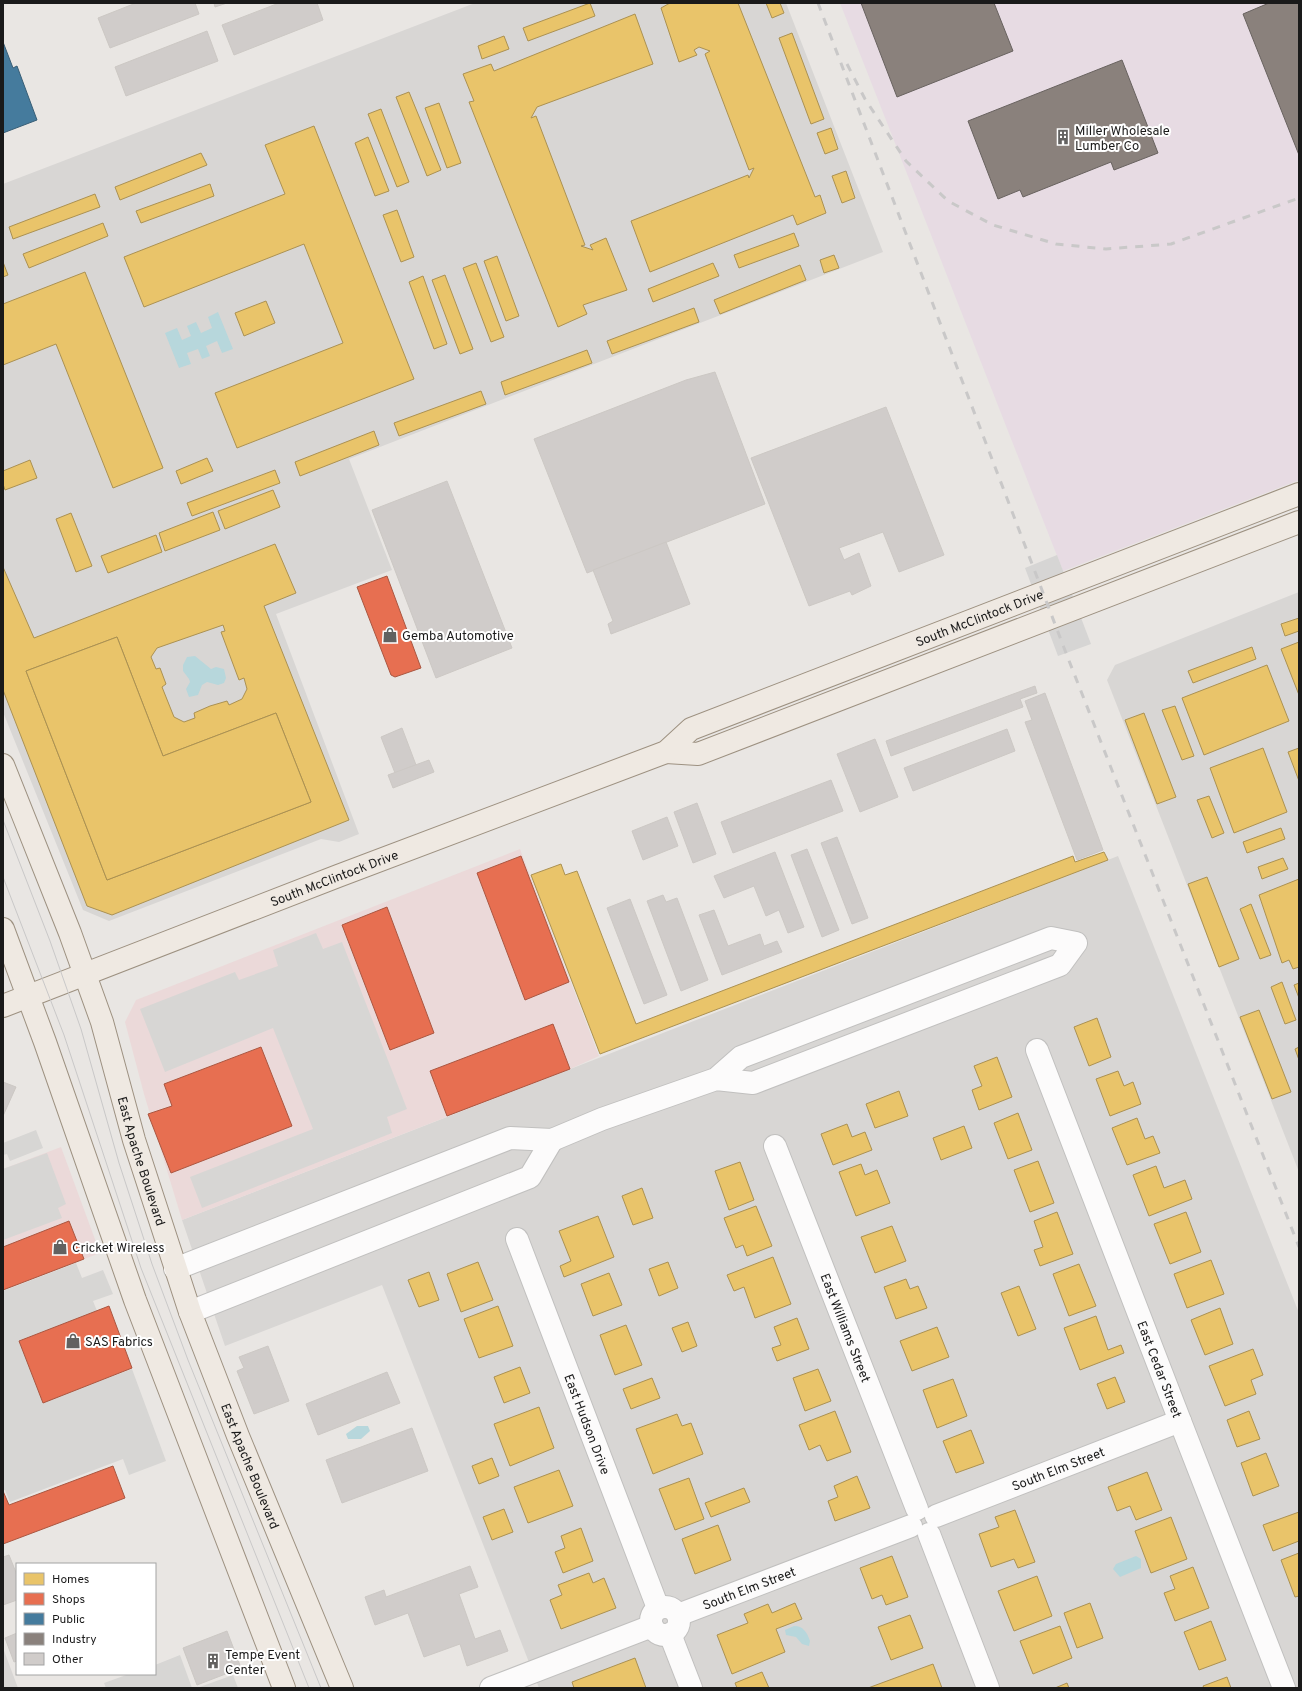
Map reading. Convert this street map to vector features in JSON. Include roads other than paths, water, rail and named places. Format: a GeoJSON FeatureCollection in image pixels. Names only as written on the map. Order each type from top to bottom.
{"type":"FeatureCollection","features":[{"type":"Feature","properties":{"kind":"main road","name":"South McClintock Drive"},"geometry":{"type":"LineString","coordinates":[[3,1006],[358,868],[666,752],[691,729],[1299,494]]}},
{"type":"Feature","properties":{"kind":"main road","name":"South McClintock Drive"},"geometry":{"type":"LineString","coordinates":[[666,752],[698,754],[1299,522]]}},
{"type":"Feature","properties":{"kind":"main road","name":"East Apache Boulevard"},"geometry":{"type":"LineString","coordinates":[[3,765],[86,975],[102,1022],[134,1140],[190,1312],[238,1436],[342,1688]]}},
{"type":"Feature","properties":{"kind":"main road"},"geometry":{"type":"LineString","coordinates":[[3,929],[135,1300],[284,1688]]}},
{"type":"Feature","properties":{"kind":"street"},"geometry":{"type":"LineString","coordinates":[[175,1269],[510,1138],[552,1140],[602,1119],[716,1079],[741,1058],[1051,938],[1076,942],[1060,965],[753,1083],[716,1079]]}},
{"type":"Feature","properties":{"kind":"street","name":"East Cedar Street"},"geometry":{"type":"LineString","coordinates":[[1037,1050],[1284,1688]]}},
{"type":"Feature","properties":{"kind":"street"},"geometry":{"type":"LineString","coordinates":[[190,1312],[530,1177],[552,1140]]}},
{"type":"Feature","properties":{"kind":"street","name":"East Williams Street"},"geometry":{"type":"LineString","coordinates":[[775,1146],[988,1688]]}},
{"type":"Feature","properties":{"kind":"street","name":"East Hudson Drive"},"geometry":{"type":"LineString","coordinates":[[517,1239],[691,1688]]}},
{"type":"Feature","properties":{"kind":"street","name":"South Elm Street"},"geometry":{"type":"LineString","coordinates":[[491,1688],[1180,1421]]}},
{"type":"Feature","properties":{"kind":"water"},"geometry":{"type":"Polygon","coordinates":[[[218,312],[233,349],[222,353],[217,341],[206,346],[210,356],[202,359],[198,349],[187,353],[191,364],[179,368],[165,333],[177,328],[182,340],[191,336],[187,326],[196,322],[201,333],[212,328],[208,317],[218,312]]]}},
{"type":"Feature","properties":{"kind":"water"},"geometry":{"type":"Polygon","coordinates":[[[195,656],[211,669],[216,667],[224,669],[226,678],[224,683],[218,685],[207,682],[202,685],[198,695],[189,697],[186,689],[190,682],[183,671],[183,665],[187,657],[195,656]]]}},
{"type":"Feature","properties":{"kind":"water"},"geometry":{"type":"Polygon","coordinates":[[[357,1426],[368,1426],[370,1431],[361,1439],[348,1439],[346,1434],[357,1426]]]}},
{"type":"Feature","properties":{"kind":"water"},"geometry":{"type":"Polygon","coordinates":[[[1136,1556],[1141,1559],[1141,1568],[1120,1577],[1113,1569],[1116,1564],[1136,1556]]]}},
{"type":"Feature","properties":{"kind":"water"},"geometry":{"type":"Polygon","coordinates":[[[794,1626],[802,1628],[806,1632],[810,1641],[809,1646],[802,1644],[796,1637],[786,1635],[785,1630],[794,1626]]]}},
{"type":"Feature","properties":{"kind":"tram line"},"geometry":{"type":"LineString","coordinates":[[3,820],[50,941],[81,1029],[119,1163],[152,1264],[188,1360],[321,1688]]}},
{"type":"Feature","properties":{"kind":"tram line"},"geometry":{"type":"LineString","coordinates":[[3,877],[64,1035],[141,1268],[309,1688]]}},
{"type":"Feature","properties":{"kind":"railway"},"geometry":{"type":"LineString","coordinates":[[818,3],[1066,653],[1299,1247]]}},
{"type":"Feature","properties":{"kind":"railway"},"geometry":{"type":"LineString","coordinates":[[847,64],[865,99],[906,161],[948,201],[993,225],[1056,244],[1106,249],[1171,244],[1299,198]]}},
{"type":"Feature","properties":{"kind":"place","name":"Miller Wholesale Lumber Co"},"geometry":{"type":"Point","coordinates":[1063,137]}},
{"type":"Feature","properties":{"kind":"place","name":"Gemba Automotive"},"geometry":{"type":"Point","coordinates":[390,635]}},
{"type":"Feature","properties":{"kind":"place","name":"Cricket Wireless"},"geometry":{"type":"Point","coordinates":[60,1247]}},
{"type":"Feature","properties":{"kind":"place","name":"SAS Fabrics"},"geometry":{"type":"Point","coordinates":[73,1341]}},
{"type":"Feature","properties":{"kind":"place","name":"Tempe Event Center"},"geometry":{"type":"Point","coordinates":[213,1661]}}]}
